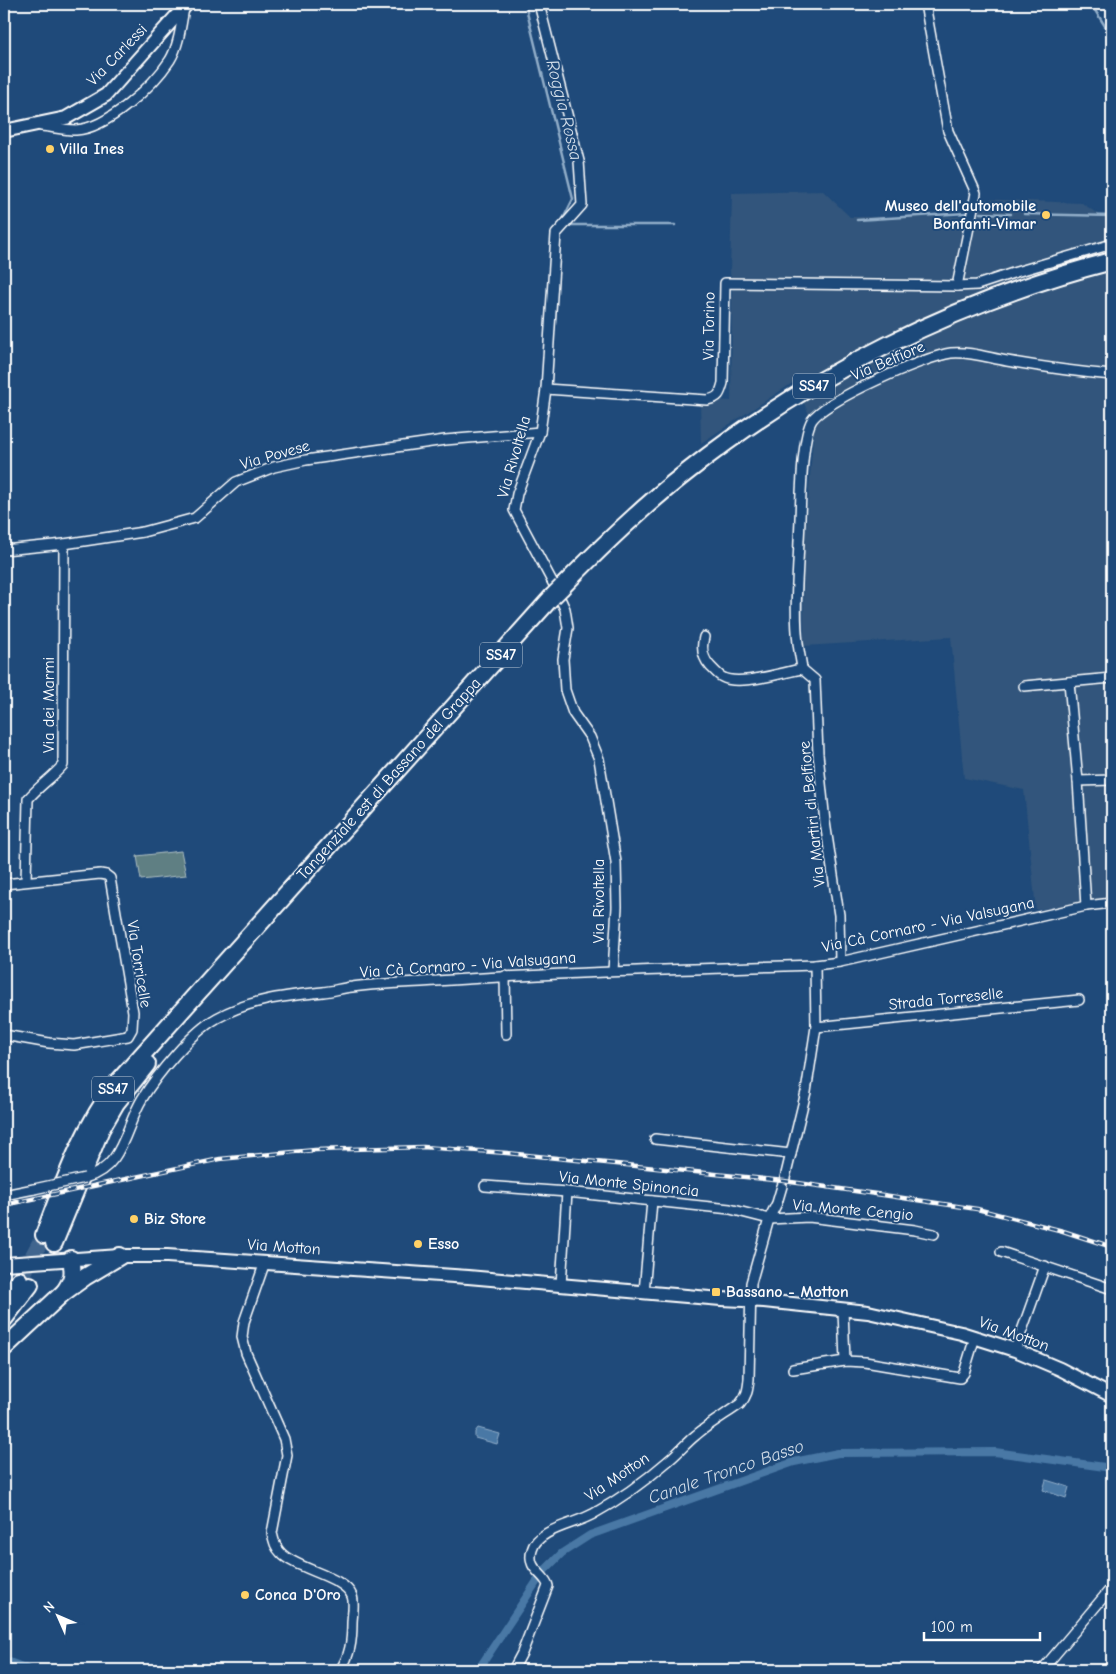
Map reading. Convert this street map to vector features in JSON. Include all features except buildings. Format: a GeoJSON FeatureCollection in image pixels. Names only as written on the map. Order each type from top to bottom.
{"type":"FeatureCollection","features":[{"type":"Feature","properties":{"kind":"highway","name":"Tangenziale est di Bassano del Grappa"},"geometry":{"type":"LineString","coordinates":[[49,1239],[78,1148],[107,1096],[140,1056],[373,803],[559,597],[607,541],[687,471],[756,422],[827,378],[903,338],[958,313],[1014,291],[1080,269],[1112,261]]}},
{"type":"Feature","properties":{"kind":"highway","name":"Tangenziale est di Bassano del Grappa"},"geometry":{"type":"LineString","coordinates":[[559,597],[661,505],[728,453],[793,408],[885,356],[963,319],[1046,288],[1112,270]]}},
{"type":"Feature","properties":{"kind":"highway"},"geometry":{"type":"LineString","coordinates":[[4,1348],[64,1292],[120,1256]]}},
{"type":"Feature","properties":{"kind":"highway"},"geometry":{"type":"LineString","coordinates":[[64,1292],[73,1279],[74,1271],[71,1259]]}},
{"type":"Feature","properties":{"kind":"highway"},"geometry":{"type":"LineString","coordinates":[[4,1301],[25,1282],[4,1320]]}},
{"type":"Feature","properties":{"kind":"main road","name":"Via Carlessi"},"geometry":{"type":"LineString","coordinates":[[4,131],[66,118],[106,95],[186,6]]}},
{"type":"Feature","properties":{"kind":"main road","name":"Via Motton"},"geometry":{"type":"LineString","coordinates":[[4,1264],[120,1256],[167,1256],[561,1285],[868,1312],[974,1337],[1015,1350],[1060,1369],[1112,1396]]}},
{"type":"Feature","properties":{"kind":"street","name":"Via Rivoltella"},"geometry":{"type":"LineString","coordinates":[[539,4],[580,161],[582,205],[556,234],[546,389],[540,432],[517,494],[514,510],[565,609],[568,628],[563,660],[565,690],[574,713],[590,737],[598,759],[616,862],[617,907],[613,971]]}},
{"type":"Feature","properties":{"kind":"street"},"geometry":{"type":"LineString","coordinates":[[925,4],[948,130],[976,193],[957,286]]}},
{"type":"Feature","properties":{"kind":"street"},"geometry":{"type":"LineString","coordinates":[[33,125],[76,130],[96,124],[123,108],[149,86],[170,59],[180,33],[186,6]]}},
{"type":"Feature","properties":{"kind":"street","name":"Via Torino"},"geometry":{"type":"LineString","coordinates":[[546,389],[707,400],[714,398],[720,394],[723,383],[725,283],[978,285],[1112,244]]}},
{"type":"Feature","properties":{"kind":"street","name":"Via Belfiore"},"geometry":{"type":"LineString","coordinates":[[802,669],[798,643],[796,597],[802,483],[807,434],[812,420],[824,409],[853,392],[930,358],[951,353],[975,354],[1068,371],[1112,376]]}},
{"type":"Feature","properties":{"kind":"street","name":"Via Povese"},"geometry":{"type":"LineString","coordinates":[[4,550],[64,544],[143,532],[194,518],[236,482],[274,468],[306,460],[445,440],[540,432]]}},
{"type":"Feature","properties":{"kind":"street","name":"Via dei Marmi"},"geometry":{"type":"LineString","coordinates":[[26,881],[28,799],[38,786],[56,773],[63,765],[64,544]]}},
{"type":"Feature","properties":{"kind":"street"},"geometry":{"type":"LineString","coordinates":[[704,637],[702,645],[703,656],[708,664],[721,677],[733,681],[748,680],[802,669]]}},
{"type":"Feature","properties":{"kind":"street","name":"Via Martiri di Belfiore"},"geometry":{"type":"LineString","coordinates":[[802,669],[814,680],[818,754],[825,822],[839,915],[840,962]]}},
{"type":"Feature","properties":{"kind":"street"},"geometry":{"type":"LineString","coordinates":[[1024,686],[1112,678]]}},
{"type":"Feature","properties":{"kind":"street"},"geometry":{"type":"LineString","coordinates":[[1069,682],[1086,906]]}},
{"type":"Feature","properties":{"kind":"street"},"geometry":{"type":"LineString","coordinates":[[1078,781],[1112,780]]}},
{"type":"Feature","properties":{"kind":"street","name":"Via Torricelle"},"geometry":{"type":"LineString","coordinates":[[4,884],[100,874],[110,878],[133,1012],[132,1029],[128,1036],[74,1044],[49,1043],[4,1035]]}},
{"type":"Feature","properties":{"kind":"street","name":"Via Cà Cornaro - Via Valsugana"},"geometry":{"type":"LineString","coordinates":[[4,1196],[85,1178],[95,1175],[108,1166],[116,1156],[143,1098],[179,1052],[198,1032],[216,1018],[241,1006],[283,995],[326,992],[352,987],[505,976],[815,965],[840,962],[1086,906],[1112,903]]}},
{"type":"Feature","properties":{"kind":"street"},"geometry":{"type":"LineString","coordinates":[[751,1301],[751,1283],[769,1218],[777,1203],[784,1182],[806,1092],[816,1028],[815,965]]}},
{"type":"Feature","properties":{"kind":"street"},"geometry":{"type":"LineString","coordinates":[[505,976],[506,1034]]}},
{"type":"Feature","properties":{"kind":"street","name":"Strada Torreselle"},"geometry":{"type":"LineString","coordinates":[[816,1028],[1079,1000]]}},
{"type":"Feature","properties":{"kind":"street"},"geometry":{"type":"LineString","coordinates":[[655,1139],[791,1154]]}},
{"type":"Feature","properties":{"kind":"street","name":"Via Monte Spinoncia"},"geometry":{"type":"LineString","coordinates":[[485,1186],[567,1192],[730,1209],[769,1218]]}},
{"type":"Feature","properties":{"kind":"street"},"geometry":{"type":"LineString","coordinates":[[561,1285],[567,1192]]}},
{"type":"Feature","properties":{"kind":"street"},"geometry":{"type":"LineString","coordinates":[[644,1292],[652,1201]]}},
{"type":"Feature","properties":{"kind":"street","name":"Via Monte Cengio"},"geometry":{"type":"LineString","coordinates":[[769,1218],[808,1218],[915,1230],[934,1234]]}},
{"type":"Feature","properties":{"kind":"street"},"geometry":{"type":"LineString","coordinates":[[1000,1252],[1112,1289]]}},
{"type":"Feature","properties":{"kind":"street"},"geometry":{"type":"LineString","coordinates":[[266,1262],[244,1322],[242,1337],[246,1353],[284,1439],[287,1454],[272,1533],[274,1545],[282,1555],[334,1580],[346,1588],[352,1596],[352,1637],[348,1658],[340,1670]]}},
{"type":"Feature","properties":{"kind":"street"},"geometry":{"type":"LineString","coordinates":[[1015,1350],[1045,1266]]}},
{"type":"Feature","properties":{"kind":"street","name":"Via Motton"},"geometry":{"type":"LineString","coordinates":[[513,1670],[522,1653],[547,1590],[547,1582],[535,1570],[531,1550],[536,1541],[544,1533],[554,1531],[592,1515],[648,1478],[696,1435],[740,1404],[747,1394],[749,1379],[751,1301]]}},
{"type":"Feature","properties":{"kind":"street"},"geometry":{"type":"LineString","coordinates":[[843,1310],[845,1361]]}},
{"type":"Feature","properties":{"kind":"street"},"geometry":{"type":"LineString","coordinates":[[793,1369],[845,1361],[865,1362],[960,1378],[964,1372],[974,1337]]}},
{"type":"Feature","properties":{"kind":"street"},"geometry":{"type":"LineString","coordinates":[[1042,1670],[1112,1587]]}},
{"type":"Feature","properties":{"kind":"shaded area"},"geometry":{"type":"Polygon","coordinates":[[[823,191],[850,217],[978,216],[980,199],[1082,203],[1102,217],[1112,217],[1112,898],[1036,910],[1024,790],[964,778],[951,637],[804,646],[803,565],[814,425],[794,382],[701,443],[700,399],[731,401],[732,285],[730,273],[732,193],[823,191]]]}},
{"type":"Feature","properties":{"kind":"shaded area"},"geometry":{"type":"Polygon","coordinates":[[[478,1428],[500,1434],[497,1444],[475,1438],[475,1432],[478,1428]]]}},
{"type":"Feature","properties":{"kind":"shaded area"},"geometry":{"type":"Polygon","coordinates":[[[1046,1480],[1069,1487],[1066,1498],[1043,1490],[1046,1480]]]}},
{"type":"Feature","properties":{"kind":"green space"},"geometry":{"type":"Polygon","coordinates":[[[181,851],[186,875],[141,880],[137,856],[181,851]]]}},
{"type":"Feature","properties":{"kind":"waterway","name":"Roggia Rossa"},"geometry":{"type":"LineString","coordinates":[[525,4],[573,199],[562,221]]}},
{"type":"Feature","properties":{"kind":"waterway"},"geometry":{"type":"LineString","coordinates":[[1091,4],[1112,37]]}},
{"type":"Feature","properties":{"kind":"waterway","name":"Roggia Rossa"},"geometry":{"type":"LineString","coordinates":[[857,220],[966,213]]}},
{"type":"Feature","properties":{"kind":"waterway","name":"Roggia Rossa"},"geometry":{"type":"LineString","coordinates":[[980,213],[1011,214]]}},
{"type":"Feature","properties":{"kind":"waterway","name":"Roggia Rossa"},"geometry":{"type":"LineString","coordinates":[[1024,214],[1112,216]]}},
{"type":"Feature","properties":{"kind":"waterway","name":"Roggia Rossa"},"geometry":{"type":"LineString","coordinates":[[570,225],[675,225]]}},
{"type":"Feature","properties":{"kind":"waterway","name":"Canale Tronco Basso"},"geometry":{"type":"LineString","coordinates":[[478,1670],[543,1572],[562,1553],[590,1535],[794,1462],[838,1453],[995,1452],[1112,1468]]}},
{"type":"Feature","properties":{"kind":"waterway"},"geometry":{"type":"LineString","coordinates":[[4,1660],[30,1670]]}},
{"type":"Feature","properties":{"kind":"tunnel"},"geometry":{"type":"LineString","coordinates":[[21,1278],[44,1235]]}},
{"type":"Feature","properties":{"kind":"railway"},"geometry":{"type":"LineString","coordinates":[[4,1205],[220,1159],[315,1150],[423,1147],[507,1153],[784,1181],[883,1195],[977,1209],[1063,1231],[1112,1247]]}},
{"type":"Feature","properties":{"kind":"place","name":"Villa Ines"},"geometry":{"type":"Point","coordinates":[50,149]}},
{"type":"Feature","properties":{"kind":"place","name":"Museo dell'automobile Bonfanti-Vimar"},"geometry":{"type":"Point","coordinates":[1046,215]}},
{"type":"Feature","properties":{"kind":"place","name":"Biz Store"},"geometry":{"type":"Point","coordinates":[134,1219]}},
{"type":"Feature","properties":{"kind":"place","name":"Esso"},"geometry":{"type":"Point","coordinates":[418,1244]}},
{"type":"Feature","properties":{"kind":"place","name":"Bassano - Motton"},"geometry":{"type":"Point","coordinates":[716,1292]}},
{"type":"Feature","properties":{"kind":"place","name":"Conca D'Oro"},"geometry":{"type":"Point","coordinates":[245,1595]}}]}
